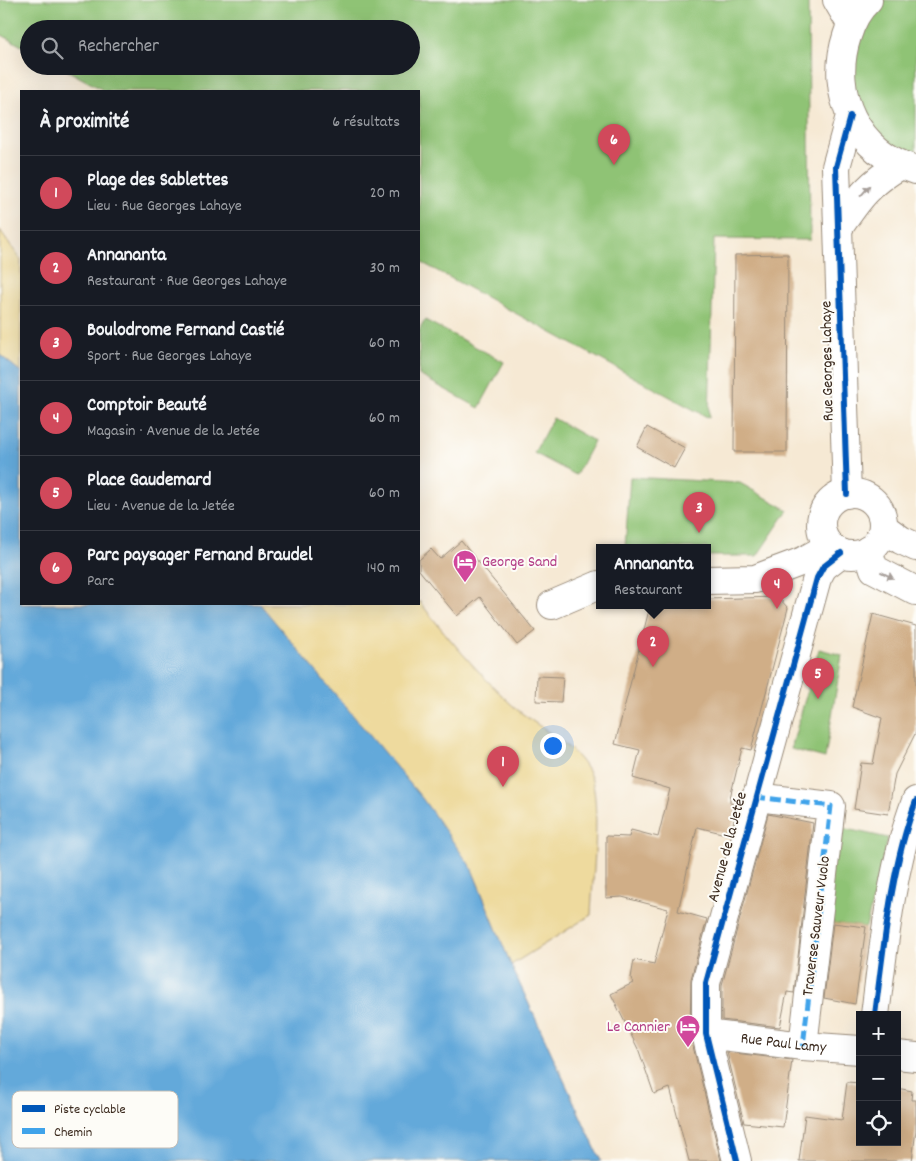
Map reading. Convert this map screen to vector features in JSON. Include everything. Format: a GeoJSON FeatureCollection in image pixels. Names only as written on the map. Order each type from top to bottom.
{"type":"FeatureCollection","features":[{"type":"Feature","properties":{"kind":"street"},"geometry":{"type":"LineString","coordinates":[[837,0],[851,24]]}},
{"type":"Feature","properties":{"kind":"street"},"geometry":{"type":"LineString","coordinates":[[868,0],[851,24],[841,54],[840,86],[850,116],[871,145],[908,167]]}},
{"type":"Feature","properties":{"kind":"street","name":"Rue Georges Lahaye"},"geometry":{"type":"LineString","coordinates":[[847,494],[836,167],[850,116]]}},
{"type":"Feature","properties":{"kind":"street"},"geometry":{"type":"LineString","coordinates":[[839,227],[865,190],[882,175],[908,167]]}},
{"type":"Feature","properties":{"kind":"street"},"geometry":{"type":"LineString","coordinates":[[836,550],[822,531],[822,514],[832,500],[847,494],[865,496],[873,502],[878,509],[883,526],[900,540],[916,547]]}},
{"type":"Feature","properties":{"kind":"street"},"geometry":{"type":"LineString","coordinates":[[711,580],[755,579],[836,550],[860,554],[876,544],[883,526]]}},
{"type":"Feature","properties":{"kind":"street","name":"Avenue de la Jetée"},"geometry":{"type":"LineString","coordinates":[[737,1161],[706,1034],[706,983],[817,578],[836,550]]}},
{"type":"Feature","properties":{"kind":"street"},"geometry":{"type":"LineString","coordinates":[[868,550],[874,569],[916,591]]}},
{"type":"Feature","properties":{"kind":"street"},"geometry":{"type":"LineString","coordinates":[[552,605],[596,586]]}},
{"type":"Feature","properties":{"kind":"street","name":"Traverse Sauveur Vuolo"},"geometry":{"type":"LineString","coordinates":[[756,797],[831,806],[802,1046]]}},
{"type":"Feature","properties":{"kind":"street"},"geometry":{"type":"LineString","coordinates":[[876,1011],[887,925],[904,835],[916,801]]}},
{"type":"Feature","properties":{"kind":"street","name":"Rue Paul Lamy"},"geometry":{"type":"LineString","coordinates":[[706,1034],[802,1046],[856,1050]]}},
{"type":"Feature","properties":{"kind":"street"},"geometry":{"type":"LineString","coordinates":[[901,1055],[916,1057]]}},
{"type":"Feature","properties":{"kind":"green space"},"geometry":{"type":"Polygon","coordinates":[[[0,0],[808,0],[810,240],[714,239],[709,418],[420,262],[420,90],[103,90],[76,75],[420,75],[420,20],[20,20],[20,45],[0,34],[0,0]]]}},
{"type":"Feature","properties":{"kind":"green space"},"geometry":{"type":"Polygon","coordinates":[[[868,0],[916,0],[916,170],[871,145],[841,54],[868,0]]]}},
{"type":"Feature","properties":{"kind":"green space"},"geometry":{"type":"Polygon","coordinates":[[[425,320],[504,362],[479,408],[420,376],[420,329],[425,320]]]}},
{"type":"Feature","properties":{"kind":"green space"},"geometry":{"type":"Polygon","coordinates":[[[553,418],[594,441],[576,475],[534,453],[553,418]]]}},
{"type":"Feature","properties":{"kind":"green space"},"geometry":{"type":"Polygon","coordinates":[[[630,477],[740,483],[788,510],[757,556],[711,556],[711,544],[625,544],[630,477]]]}},
{"type":"Feature","properties":{"kind":"green space"},"geometry":{"type":"Polygon","coordinates":[[[819,649],[842,655],[825,758],[791,749],[819,649]]]}},
{"type":"Feature","properties":{"kind":"green space"},"geometry":{"type":"Polygon","coordinates":[[[837,827],[888,838],[866,927],[823,922],[837,827]]]}},
{"type":"Feature","properties":{"kind":"sand"},"geometry":{"type":"Polygon","coordinates":[[[0,230],[20,259],[20,371],[0,355],[0,230]]]}},
{"type":"Feature","properties":{"kind":"sand"},"geometry":{"type":"Polygon","coordinates":[[[420,602],[463,654],[499,693],[575,754],[590,775],[594,787],[596,822],[591,915],[511,965],[471,867],[261,605],[420,605],[420,602]]]}},
{"type":"Feature","properties":{"kind":"water"},"geometry":{"type":"Polygon","coordinates":[[[0,355],[20,371],[20,605],[261,605],[422,798],[471,867],[511,965],[601,1161],[0,1161],[0,355]]]}},
{"type":"Feature","properties":{"kind":"building"},"geometry":{"type":"Polygon","coordinates":[[[788,254],[787,452],[734,452],[735,255],[788,254]]]}},
{"type":"Feature","properties":{"kind":"building"},"geometry":{"type":"Polygon","coordinates":[[[647,427],[685,448],[674,468],[637,447],[647,427]]]}},
{"type":"Feature","properties":{"kind":"building"},"geometry":{"type":"Polygon","coordinates":[[[461,541],[535,631],[517,645],[480,597],[457,616],[420,571],[420,559],[431,549],[440,559],[461,541]]]}},
{"type":"Feature","properties":{"kind":"building"},"geometry":{"type":"Polygon","coordinates":[[[778,597],[788,608],[751,750],[742,748],[730,798],[730,803],[738,805],[730,835],[697,827],[678,911],[707,919],[691,979],[690,1034],[721,1161],[689,1161],[670,1088],[654,1094],[639,1051],[611,994],[633,983],[631,978],[634,960],[654,964],[668,909],[622,897],[606,898],[606,836],[629,837],[631,830],[658,837],[670,789],[633,778],[640,750],[615,744],[649,609],[711,609],[711,599],[778,597]]]}},
{"type":"Feature","properties":{"kind":"building"},"geometry":{"type":"Polygon","coordinates":[[[873,614],[916,626],[916,732],[895,774],[888,814],[854,809],[861,763],[873,764],[882,718],[852,707],[873,614]]]}},
{"type":"Feature","properties":{"kind":"building"},"geometry":{"type":"Polygon","coordinates":[[[537,676],[563,677],[561,702],[536,701],[537,676]]]}},
{"type":"Feature","properties":{"kind":"building"},"geometry":{"type":"Polygon","coordinates":[[[768,814],[813,823],[794,993],[787,992],[780,1027],[722,1020],[722,985],[768,814]]]}},
{"type":"Feature","properties":{"kind":"building"},"geometry":{"type":"Polygon","coordinates":[[[833,923],[866,927],[855,1004],[824,998],[833,923]]]}},
{"type":"Feature","properties":{"kind":"building"},"geometry":{"type":"Polygon","coordinates":[[[727,1052],[792,1060],[783,1127],[744,1123],[727,1052]]]}},
{"type":"Feature","properties":{"kind":"building"},"geometry":{"type":"Polygon","coordinates":[[[847,1082],[856,1083],[856,1146],[901,1146],[901,1089],[912,1091],[911,1100],[916,1100],[916,1130],[912,1161],[799,1161],[805,1115],[842,1120],[847,1082]]]}},
{"type":"Feature","properties":{"kind":"marked path"},"geometry":{"type":"LineString","coordinates":[[756,797],[831,806],[803,1046]]}},
{"type":"Feature","properties":{"kind":"cycle path"},"geometry":{"type":"LineString","coordinates":[[847,494],[836,167],[850,116]]}},
{"type":"Feature","properties":{"kind":"cycle path"},"geometry":{"type":"LineString","coordinates":[[737,1161],[706,1034],[706,983],[817,578],[823,567],[841,553]]}},
{"type":"Feature","properties":{"kind":"cycle path"},"geometry":{"type":"LineString","coordinates":[[875,1011],[894,879],[907,826],[916,801]]}},
{"type":"Feature","properties":{"kind":"place","name":"Parc paysager Fernand Braudel"},"geometry":{"type":"Point","coordinates":[614,165]}},
{"type":"Feature","properties":{"kind":"place","name":"Boulodrome Fernand Castié"},"geometry":{"type":"Point","coordinates":[699,533]}},
{"type":"Feature","properties":{"kind":"place","name":"George Sand"},"geometry":{"type":"Point","coordinates":[465,583]}},
{"type":"Feature","properties":{"kind":"place","name":"Comptoir Beauté"},"geometry":{"type":"Point","coordinates":[777,609]}},
{"type":"Feature","properties":{"kind":"place","name":"Annananta"},"geometry":{"type":"Point","coordinates":[653,667]}},
{"type":"Feature","properties":{"kind":"place","name":"Place Gaudemard"},"geometry":{"type":"Point","coordinates":[818,699]}},
{"type":"Feature","properties":{"kind":"place","name":"Plage des Sablettes"},"geometry":{"type":"Point","coordinates":[503,787]}},
{"type":"Feature","properties":{"kind":"place","name":"Le Cannier"},"geometry":{"type":"Point","coordinates":[688,1048]}}]}
